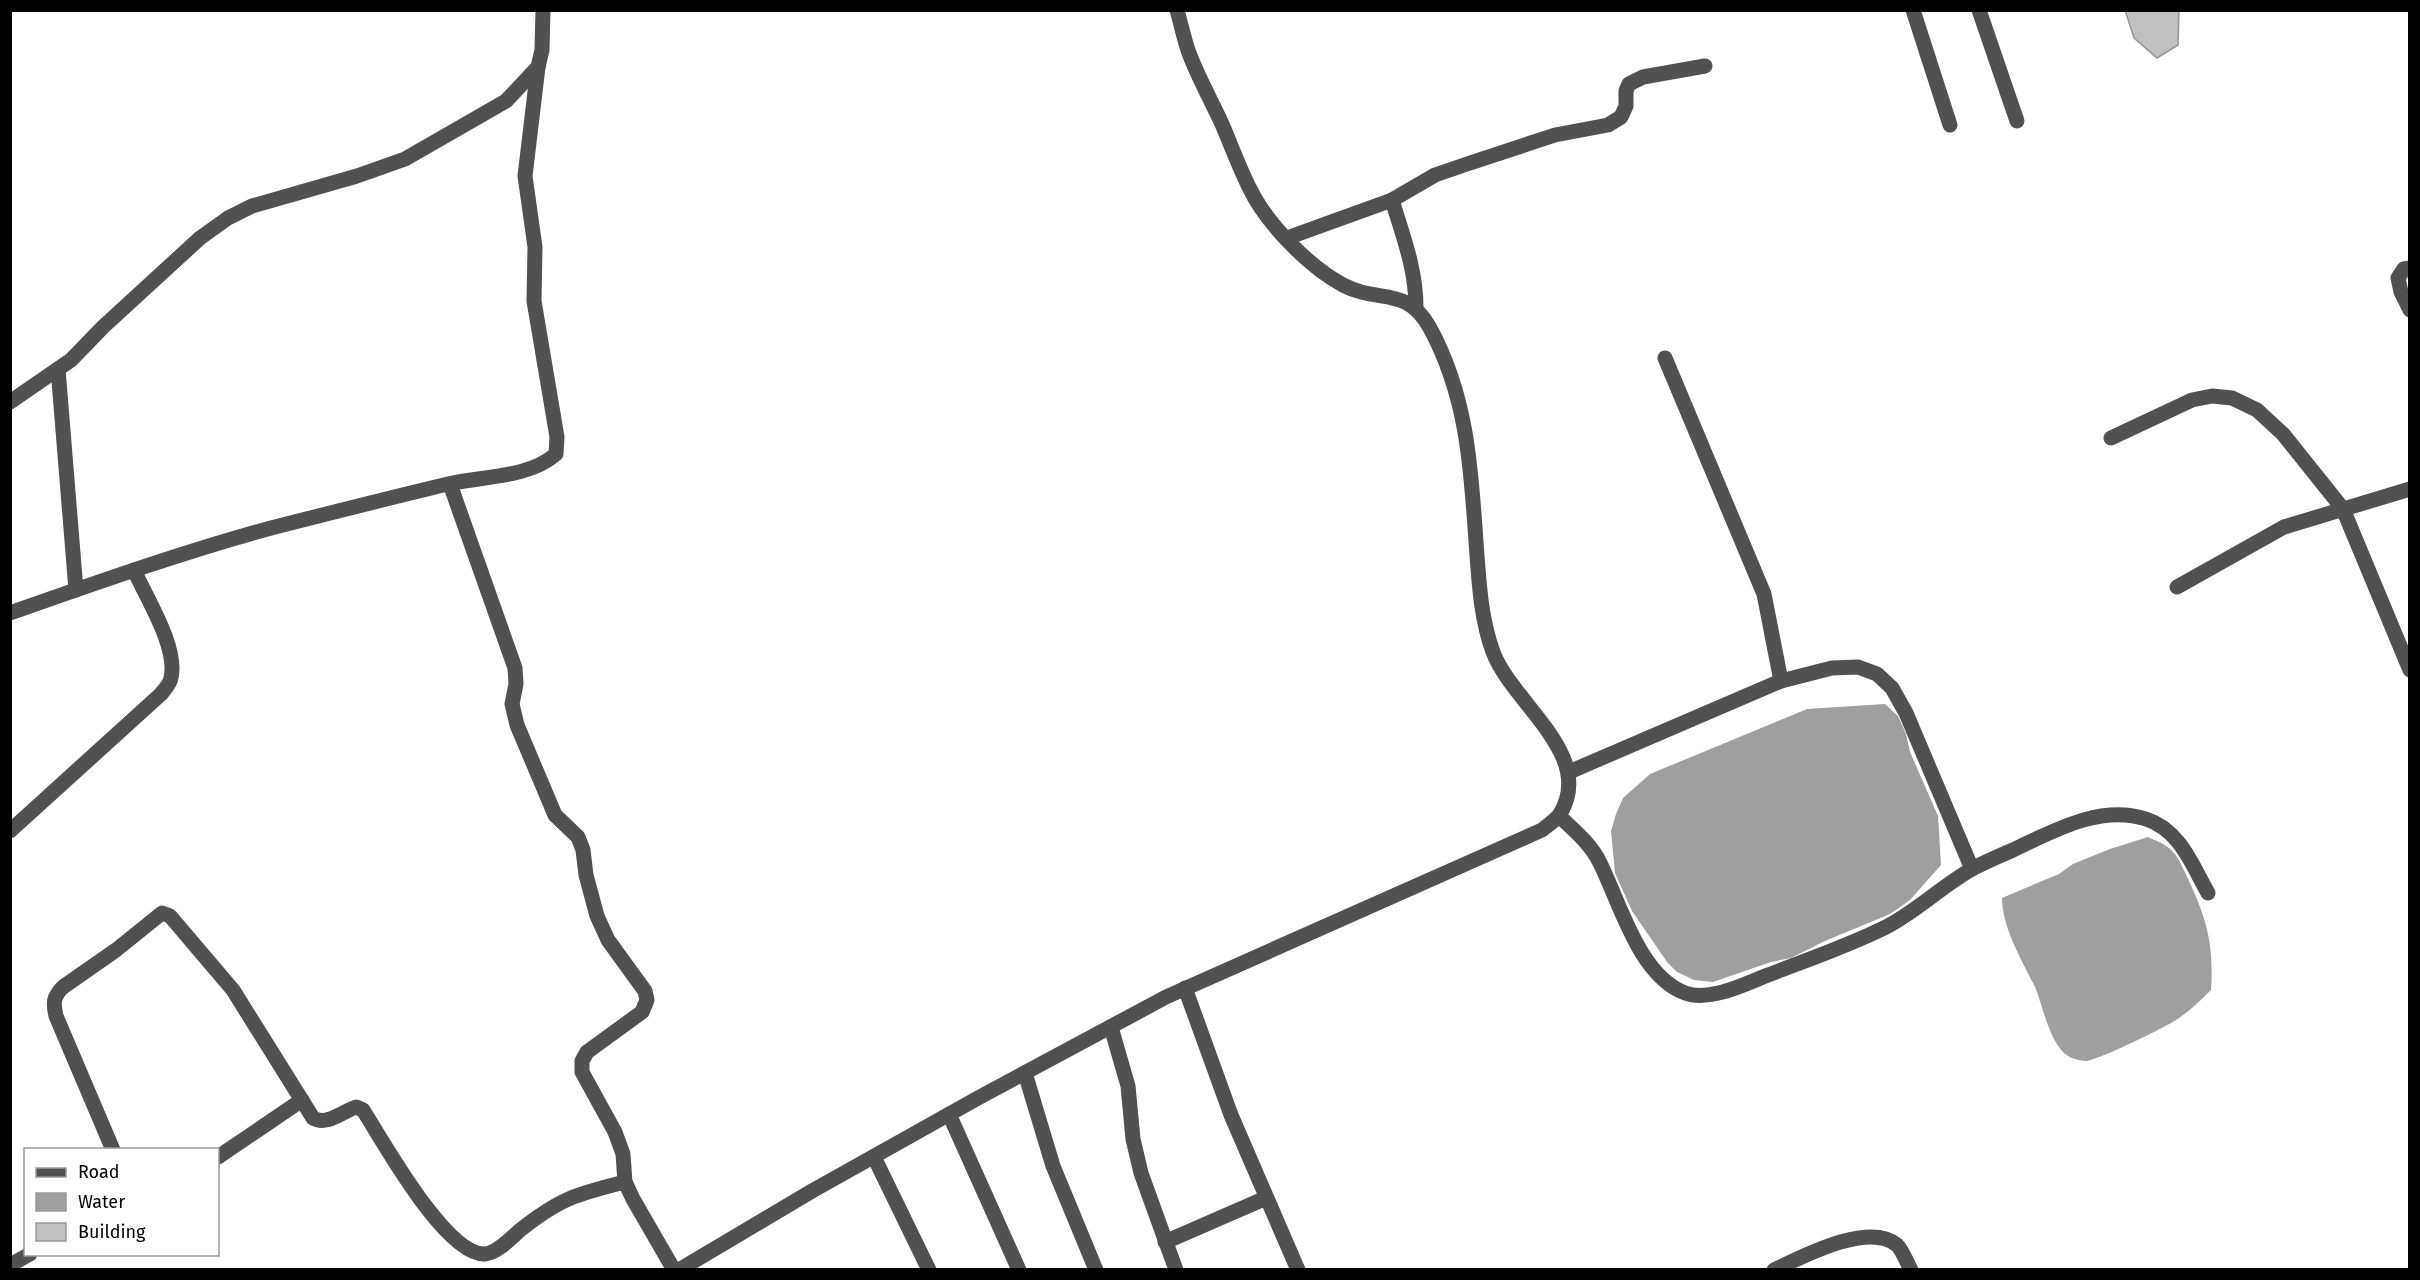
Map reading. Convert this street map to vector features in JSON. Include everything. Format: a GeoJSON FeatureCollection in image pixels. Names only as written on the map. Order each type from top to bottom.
{"type":"FeatureCollection","features":[{"type":"Feature","properties":{"kind":"street"},"geometry":{"type":"LineString","coordinates":[[10,613],[134,570],[269,529],[450,484],[532,469],[547,462],[556,454],[557,437],[534,301],[535,247],[525,176],[542,50],[543,10]]}},
{"type":"Feature","properties":{"kind":"street"},"geometry":{"type":"LineString","coordinates":[[679,1269],[949,1114],[1185,988],[1542,830],[1559,816],[1566,800],[1569,771],[1562,750],[1509,681],[1494,655],[1482,615],[1472,488],[1463,412],[1430,328],[1416,308],[1403,299],[1361,292],[1343,285],[1314,264],[1271,221],[1250,189],[1190,53],[1177,10]]}},
{"type":"Feature","properties":{"kind":"street"},"geometry":{"type":"LineString","coordinates":[[1913,10],[1950,125]]}},
{"type":"Feature","properties":{"kind":"street"},"geometry":{"type":"LineString","coordinates":[[1980,10],[2017,121]]}},
{"type":"Feature","properties":{"kind":"street"},"geometry":{"type":"LineString","coordinates":[[1287,238],[1392,200],[1435,175],[1555,135],[1608,125],[1622,117],[1629,84],[1643,77],[1705,66]]}},
{"type":"Feature","properties":{"kind":"street"},"geometry":{"type":"LineString","coordinates":[[10,402],[72,360],[103,327],[200,238],[228,218],[252,206],[357,176],[405,159],[506,101],[538,67]]}},
{"type":"Feature","properties":{"kind":"street"},"geometry":{"type":"LineString","coordinates":[[1392,200],[1413,265],[1416,308]]}},
{"type":"Feature","properties":{"kind":"street"},"geometry":{"type":"LineString","coordinates":[[2409,268],[2404,269],[2398,278],[2401,292],[2409,309]]}},
{"type":"Feature","properties":{"kind":"street"},"geometry":{"type":"LineString","coordinates":[[1665,358],[1764,594],[1781,681]]}},
{"type":"Feature","properties":{"kind":"street"},"geometry":{"type":"LineString","coordinates":[[58,369],[76,590]]}},
{"type":"Feature","properties":{"kind":"street"},"geometry":{"type":"LineString","coordinates":[[2111,438],[2192,400],[2212,396],[2232,398],[2257,410],[2283,434],[2343,508],[2409,670]]}},
{"type":"Feature","properties":{"kind":"street"},"geometry":{"type":"LineString","coordinates":[[450,484],[515,668],[516,684],[512,704],[517,725],[555,815],[578,837],[583,850],[586,875],[597,916],[608,940],[645,991],[647,1000],[642,1012],[588,1052],[582,1061],[582,1072],[615,1132],[623,1154],[625,1182],[674,1269]]}},
{"type":"Feature","properties":{"kind":"street"},"geometry":{"type":"LineString","coordinates":[[2177,587],[2275,532],[2343,508],[2375,501],[2409,489]]}},
{"type":"Feature","properties":{"kind":"street"},"geometry":{"type":"LineString","coordinates":[[10,831],[161,694],[171,681],[169,646],[134,570]]}},
{"type":"Feature","properties":{"kind":"street"},"geometry":{"type":"LineString","coordinates":[[1569,771],[1601,760],[1781,681],[1832,668],[1858,667],[1877,674],[1892,688],[1906,713],[1972,870]]}},
{"type":"Feature","properties":{"kind":"street"},"geometry":{"type":"LineString","coordinates":[[1559,816],[1585,840],[1600,862],[1615,899],[1640,948],[1654,968],[1672,986],[1687,993],[1707,994],[1740,986],[1886,927],[1972,870],[2042,836],[2088,818],[2130,815],[2147,819],[2166,829],[2180,843],[2208,893]]}},
{"type":"Feature","properties":{"kind":"street"},"geometry":{"type":"LineString","coordinates":[[113,1148],[56,1016],[53,1004],[56,994],[63,987],[116,950],[162,913],[170,916],[233,990],[313,1118],[320,1122],[327,1121],[356,1107],[363,1110],[438,1222],[454,1240],[470,1250],[485,1254],[496,1250],[542,1213],[561,1201],[578,1193],[625,1182]]}},
{"type":"Feature","properties":{"kind":"street"},"geometry":{"type":"LineString","coordinates":[[1185,988],[1231,1115],[1298,1269]]}},
{"type":"Feature","properties":{"kind":"street"},"geometry":{"type":"LineString","coordinates":[[1111,1027],[1128,1086],[1133,1138],[1141,1173],[1176,1269]]}},
{"type":"Feature","properties":{"kind":"street"},"geometry":{"type":"LineString","coordinates":[[1025,1073],[1053,1166],[1096,1269]]}},
{"type":"Feature","properties":{"kind":"street"},"geometry":{"type":"LineString","coordinates":[[219,1156],[302,1100]]}},
{"type":"Feature","properties":{"kind":"street"},"geometry":{"type":"LineString","coordinates":[[949,1114],[1019,1269]]}},
{"type":"Feature","properties":{"kind":"street"},"geometry":{"type":"LineString","coordinates":[[873,1157],[929,1269]]}},
{"type":"Feature","properties":{"kind":"street"},"geometry":{"type":"LineString","coordinates":[[1165,1242],[1266,1198]]}},
{"type":"Feature","properties":{"kind":"street"},"geometry":{"type":"LineString","coordinates":[[1774,1269],[1827,1247],[1858,1238],[1881,1238],[1897,1246],[1911,1269]]}},
{"type":"Feature","properties":{"kind":"street"},"geometry":{"type":"LineString","coordinates":[[10,1265],[26,1256]]}},
{"type":"Feature","properties":{"kind":"water"},"geometry":{"type":"Polygon","coordinates":[[[1885,704],[1898,716],[1906,734],[1910,752],[1938,816],[1941,865],[1910,900],[1890,914],[1791,958],[1771,962],[1713,982],[1694,980],[1677,972],[1667,962],[1632,911],[1615,873],[1611,831],[1623,798],[1650,774],[1807,709],[1885,704]]]}},
{"type":"Feature","properties":{"kind":"water"},"geometry":{"type":"Polygon","coordinates":[[[2148,837],[2167,846],[2175,854],[2195,893],[2208,933],[2212,974],[2211,990],[2170,1024],[2116,1050],[2083,1061],[2068,1056],[2056,1043],[2035,987],[2009,932],[2002,898],[2059,874],[2073,864],[2148,837]]]}},
{"type":"Feature","properties":{"kind":"building"},"geometry":{"type":"Polygon","coordinates":[[[2125,10],[2179,10],[2178,45],[2157,58],[2134,38],[2125,10]]]}}]}
